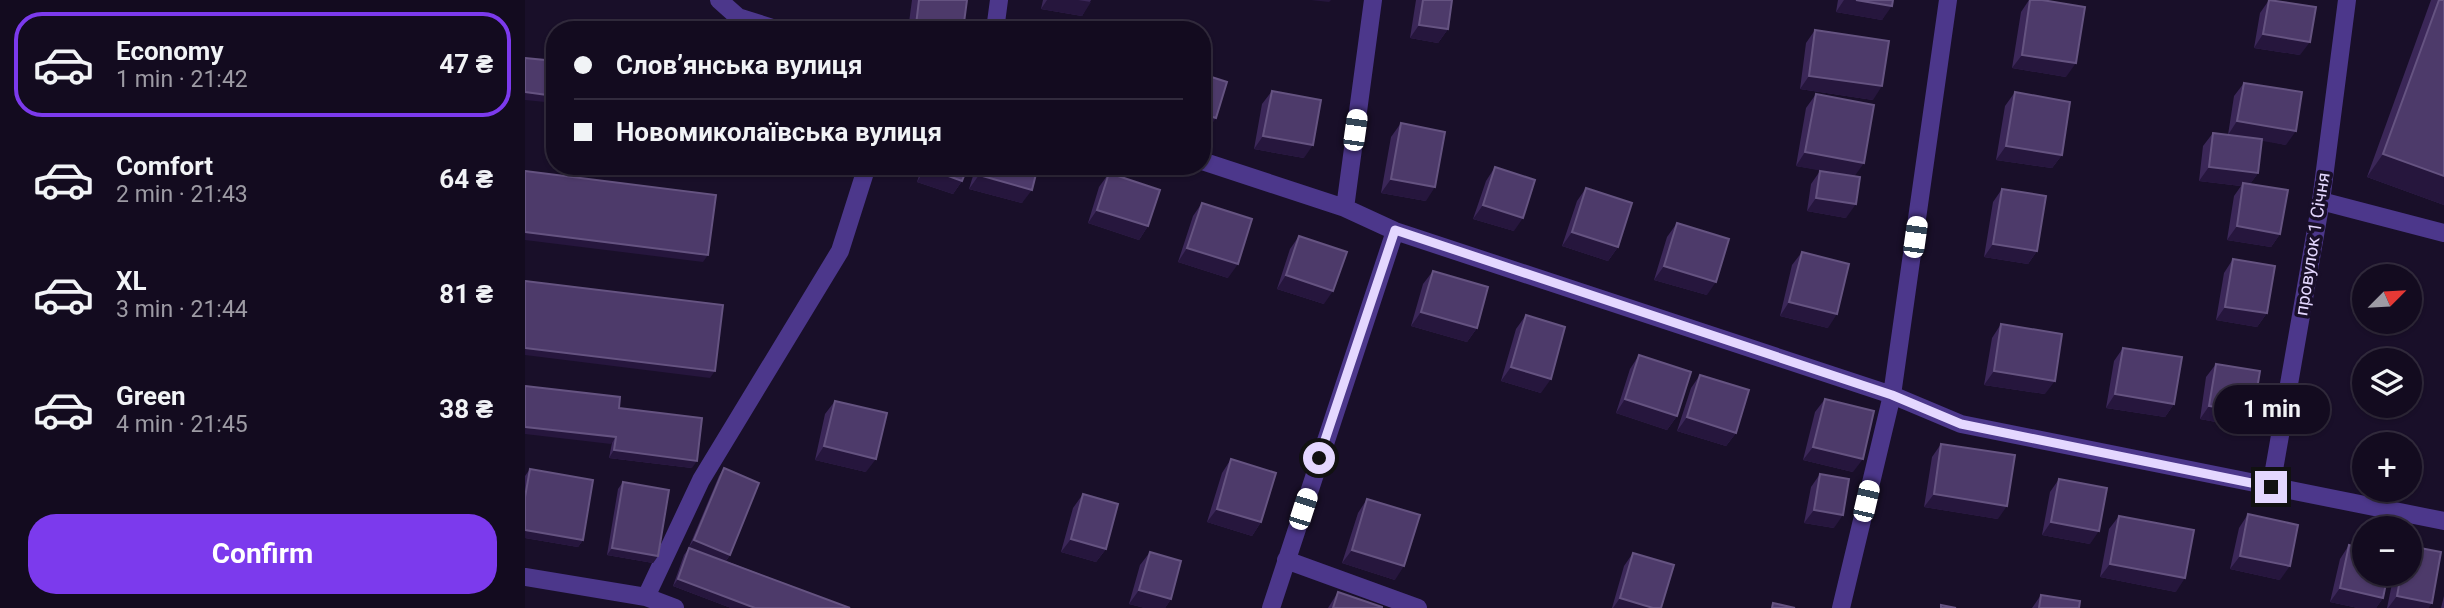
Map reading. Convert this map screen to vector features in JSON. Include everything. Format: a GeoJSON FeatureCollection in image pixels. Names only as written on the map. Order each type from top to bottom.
{"type":"FeatureCollection","features":[{"type":"Feature","properties":{"kind":"street"},"geometry":{"type":"LineString","coordinates":[[719,0],[738,17],[751,21]]}},
{"type":"Feature","properties":{"kind":"street"},"geometry":{"type":"LineString","coordinates":[[996,21],[999,0]]}},
{"type":"Feature","properties":{"kind":"street"},"geometry":{"type":"LineString","coordinates":[[1345,208],[1373,0]]}},
{"type":"Feature","properties":{"kind":"street"},"geometry":{"type":"LineString","coordinates":[[1840,608],[1892,395],[1948,0]]}},
{"type":"Feature","properties":{"kind":"street","name":"провулок 1 Січня"},"geometry":{"type":"LineString","coordinates":[[2271,487],[2321,201],[2347,0]]}},
{"type":"Feature","properties":{"kind":"street"},"geometry":{"type":"LineString","coordinates":[[1211,164],[1345,208],[1395,230],[1892,395],[1961,424],[2444,521]]}},
{"type":"Feature","properties":{"kind":"street"},"geometry":{"type":"LineString","coordinates":[[646,597],[701,480],[839,251],[864,175]]}},
{"type":"Feature","properties":{"kind":"street"},"geometry":{"type":"LineString","coordinates":[[2321,201],[2444,233]]}},
{"type":"Feature","properties":{"kind":"street"},"geometry":{"type":"LineString","coordinates":[[1271,608],[1395,230]]}},
{"type":"Feature","properties":{"kind":"street"},"geometry":{"type":"LineString","coordinates":[[1286,559],[1418,608]]}},
{"type":"Feature","properties":{"kind":"street"},"geometry":{"type":"LineString","coordinates":[[525,577],[646,597],[675,608]]}},
{"type":"Feature","properties":{"kind":"building"},"geometry":{"type":"Polygon","coordinates":[[[919,0],[967,0],[964,21],[916,21],[919,0]]]}},
{"type":"Feature","properties":{"kind":"building"},"geometry":{"type":"Polygon","coordinates":[[[1423,0],[1452,0],[1448,29],[1419,25],[1423,0]]]}},
{"type":"Feature","properties":{"kind":"building"},"geometry":{"type":"Polygon","coordinates":[[[1856,0],[1893,0],[1892,6],[1856,0]]]}},
{"type":"Feature","properties":{"kind":"building"},"geometry":{"type":"Polygon","coordinates":[[[2030,0],[2085,7],[2076,63],[2022,55],[2030,0]]]}},
{"type":"Feature","properties":{"kind":"building"},"geometry":{"type":"Polygon","coordinates":[[[2269,0],[2316,7],[2310,42],[2263,34],[2269,0]]]}},
{"type":"Feature","properties":{"kind":"building"},"geometry":{"type":"Polygon","coordinates":[[[2439,0],[2444,0],[2444,176],[2383,154],[2439,0]]]}},
{"type":"Feature","properties":{"kind":"building"},"geometry":{"type":"Polygon","coordinates":[[[1815,30],[1889,41],[1882,86],[1809,76],[1815,30]]]}},
{"type":"Feature","properties":{"kind":"building"},"geometry":{"type":"Polygon","coordinates":[[[525,58],[546,60],[546,95],[525,92],[525,58]]]}},
{"type":"Feature","properties":{"kind":"building"},"geometry":{"type":"Polygon","coordinates":[[[1211,77],[1227,82],[1216,118],[1211,117],[1211,77]]]}},
{"type":"Feature","properties":{"kind":"building"},"geometry":{"type":"Polygon","coordinates":[[[2244,83],[2302,92],[2296,131],[2237,121],[2244,83]]]}},
{"type":"Feature","properties":{"kind":"building"},"geometry":{"type":"Polygon","coordinates":[[[1272,91],[1321,100],[1313,145],[1263,136],[1272,91]]]}},
{"type":"Feature","properties":{"kind":"building"},"geometry":{"type":"Polygon","coordinates":[[[2015,92],[2070,102],[2062,155],[2006,146],[2015,92]]]}},
{"type":"Feature","properties":{"kind":"building"},"geometry":{"type":"Polygon","coordinates":[[[1816,94],[1874,105],[1864,163],[1805,152],[1816,94]]]}},
{"type":"Feature","properties":{"kind":"building"},"geometry":{"type":"Polygon","coordinates":[[[1401,123],[1445,132],[1435,187],[1391,179],[1401,123]]]}},
{"type":"Feature","properties":{"kind":"building"},"geometry":{"type":"Polygon","coordinates":[[[2213,133],[2262,139],[2258,173],[2209,167],[2213,133]]]}},
{"type":"Feature","properties":{"kind":"building"},"geometry":{"type":"Polygon","coordinates":[[[1495,167],[1535,180],[1523,218],[1483,205],[1495,167]]]}},
{"type":"Feature","properties":{"kind":"building"},"geometry":{"type":"Polygon","coordinates":[[[525,171],[716,195],[708,255],[525,232],[525,171]]]}},
{"type":"Feature","properties":{"kind":"building"},"geometry":{"type":"Polygon","coordinates":[[[1820,171],[1860,177],[1856,204],[1816,198],[1820,171]]]}},
{"type":"Feature","properties":{"kind":"building"},"geometry":{"type":"Polygon","coordinates":[[[945,175],[964,175],[962,181],[945,175]]]}},
{"type":"Feature","properties":{"kind":"building"},"geometry":{"type":"Polygon","coordinates":[[[979,175],[1036,175],[1032,190],[979,175]]]}},
{"type":"Feature","properties":{"kind":"building"},"geometry":{"type":"Polygon","coordinates":[[[1108,175],[1160,190],[1148,226],[1097,210],[1108,175]]]}},
{"type":"Feature","properties":{"kind":"building"},"geometry":{"type":"Polygon","coordinates":[[[2243,183],[2288,190],[2280,234],[2237,226],[2243,183]]]}},
{"type":"Feature","properties":{"kind":"building"},"geometry":{"type":"Polygon","coordinates":[[[1586,188],[1632,203],[1618,247],[1572,232],[1586,188]]]}},
{"type":"Feature","properties":{"kind":"building"},"geometry":{"type":"Polygon","coordinates":[[[2002,189],[2046,196],[2037,251],[1993,244],[2002,189]]]}},
{"type":"Feature","properties":{"kind":"building"},"geometry":{"type":"Polygon","coordinates":[[[1202,203],[1252,219],[1238,264],[1187,248],[1202,203]]]}},
{"type":"Feature","properties":{"kind":"building"},"geometry":{"type":"Polygon","coordinates":[[[1677,223],[1729,239],[1716,282],[1664,266],[1677,223]]]}},
{"type":"Feature","properties":{"kind":"building"},"geometry":{"type":"Polygon","coordinates":[[[1299,236],[1347,252],[1333,291],[1286,275],[1299,236]]]}},
{"type":"Feature","properties":{"kind":"building"},"geometry":{"type":"Polygon","coordinates":[[[1802,252],[1849,264],[1837,314],[1789,302],[1802,252]]]}},
{"type":"Feature","properties":{"kind":"building"},"geometry":{"type":"Polygon","coordinates":[[[2233,259],[2275,266],[2267,313],[2225,307],[2233,259]]]}},
{"type":"Feature","properties":{"kind":"building"},"geometry":{"type":"Polygon","coordinates":[[[1433,271],[1488,287],[1477,328],[1421,312],[1433,271]]]}},
{"type":"Feature","properties":{"kind":"building"},"geometry":{"type":"Polygon","coordinates":[[[525,281],[723,305],[715,371],[525,348],[525,281]]]}},
{"type":"Feature","properties":{"kind":"building"},"geometry":{"type":"Polygon","coordinates":[[[1526,315],[1565,327],[1551,379],[1511,367],[1526,315]]]}},
{"type":"Feature","properties":{"kind":"building"},"geometry":{"type":"Polygon","coordinates":[[[2001,324],[2062,334],[2055,381],[1994,371],[2001,324]]]}},
{"type":"Feature","properties":{"kind":"building"},"geometry":{"type":"Polygon","coordinates":[[[2123,348],[2182,357],[2174,404],[2115,394],[2123,348]]]}},
{"type":"Feature","properties":{"kind":"building"},"geometry":{"type":"Polygon","coordinates":[[[1639,355],[1691,372],[1677,416],[1625,399],[1639,355]]]}},
{"type":"Feature","properties":{"kind":"building"},"geometry":{"type":"Polygon","coordinates":[[[2216,364],[2260,371],[2253,413],[2209,406],[2216,364]]]}},
{"type":"Feature","properties":{"kind":"building"},"geometry":{"type":"Polygon","coordinates":[[[1700,375],[1749,390],[1736,433],[1687,417],[1700,375]]]}},
{"type":"Feature","properties":{"kind":"building"},"geometry":{"type":"Polygon","coordinates":[[[525,386],[620,397],[619,408],[702,418],[697,461],[614,450],[616,437],[525,427],[525,386]]]}},
{"type":"Feature","properties":{"kind":"building"},"geometry":{"type":"Polygon","coordinates":[[[1825,399],[1874,411],[1863,459],[1813,447],[1825,399]]]}},
{"type":"Feature","properties":{"kind":"building"},"geometry":{"type":"Polygon","coordinates":[[[835,401],[887,413],[876,459],[824,446],[835,401]]]}},
{"type":"Feature","properties":{"kind":"building"},"geometry":{"type":"Polygon","coordinates":[[[1941,444],[2015,455],[2007,506],[1934,494],[1941,444]]]}},
{"type":"Feature","properties":{"kind":"building"},"geometry":{"type":"Polygon","coordinates":[[[1231,459],[1276,473],[1261,522],[1217,509],[1231,459]]]}},
{"type":"Feature","properties":{"kind":"building"},"geometry":{"type":"Polygon","coordinates":[[[724,468],[759,483],[730,555],[694,540],[724,468]]]}},
{"type":"Feature","properties":{"kind":"building"},"geometry":{"type":"Polygon","coordinates":[[[530,469],[593,480],[583,540],[525,530],[525,497],[530,469]]]}},
{"type":"Feature","properties":{"kind":"building"},"geometry":{"type":"Polygon","coordinates":[[[1820,474],[1849,479],[1843,515],[1814,510],[1820,474]]]}},
{"type":"Feature","properties":{"kind":"building"},"geometry":{"type":"Polygon","coordinates":[[[2059,479],[2107,488],[2099,531],[2051,522],[2059,479]]]}},
{"type":"Feature","properties":{"kind":"building"},"geometry":{"type":"Polygon","coordinates":[[[623,482],[669,490],[658,556],[612,548],[623,482]]]}},
{"type":"Feature","properties":{"kind":"building"},"geometry":{"type":"Polygon","coordinates":[[[1083,494],[1118,504],[1106,549],[1071,539],[1083,494]]]}},
{"type":"Feature","properties":{"kind":"building"},"geometry":{"type":"Polygon","coordinates":[[[1367,499],[1420,515],[1404,566],[1352,550],[1367,499]]]}},
{"type":"Feature","properties":{"kind":"building"},"geometry":{"type":"Polygon","coordinates":[[[2248,514],[2298,525],[2290,566],[2240,556],[2248,514]]]}},
{"type":"Feature","properties":{"kind":"building"},"geometry":{"type":"Polygon","coordinates":[[[2119,516],[2194,530],[2185,578],[2110,564],[2119,516]]]}},
{"type":"Feature","properties":{"kind":"building"},"geometry":{"type":"Polygon","coordinates":[[[2349,545],[2352,546],[2352,586],[2386,586],[2383,598],[2340,588],[2349,545]]]}},
{"type":"Feature","properties":{"kind":"building"},"geometry":{"type":"Polygon","coordinates":[[[689,548],[850,608],[755,608],[678,579],[689,548]]]}},
{"type":"Feature","properties":{"kind":"building"},"geometry":{"type":"Polygon","coordinates":[[[2422,548],[2441,552],[2432,603],[2397,596],[2399,586],[2422,586],[2422,548]]]}},
{"type":"Feature","properties":{"kind":"building"},"geometry":{"type":"Polygon","coordinates":[[[1150,552],[1181,561],[1171,599],[1139,590],[1150,552]]]}},
{"type":"Feature","properties":{"kind":"building"},"geometry":{"type":"Polygon","coordinates":[[[1633,553],[1674,565],[1661,608],[1620,598],[1633,553]]]}},
{"type":"Feature","properties":{"kind":"building"},"geometry":{"type":"Polygon","coordinates":[[[1338,592],[1382,607],[1382,608],[1333,608],[1338,592]]]}},
{"type":"Feature","properties":{"kind":"building"},"geometry":{"type":"Polygon","coordinates":[[[2041,595],[2080,601],[2079,608],[2039,608],[2041,595]]]}},
{"type":"Feature","properties":{"kind":"building"},"geometry":{"type":"Polygon","coordinates":[[[1773,603],[1795,608],[1772,608],[1773,603]]]}},
{"type":"Feature","properties":{"kind":"route"},"geometry":{"type":"LineString","coordinates":[[1319,458],[1395,230],[1892,395],[1961,424],[2271,487]]}}]}
